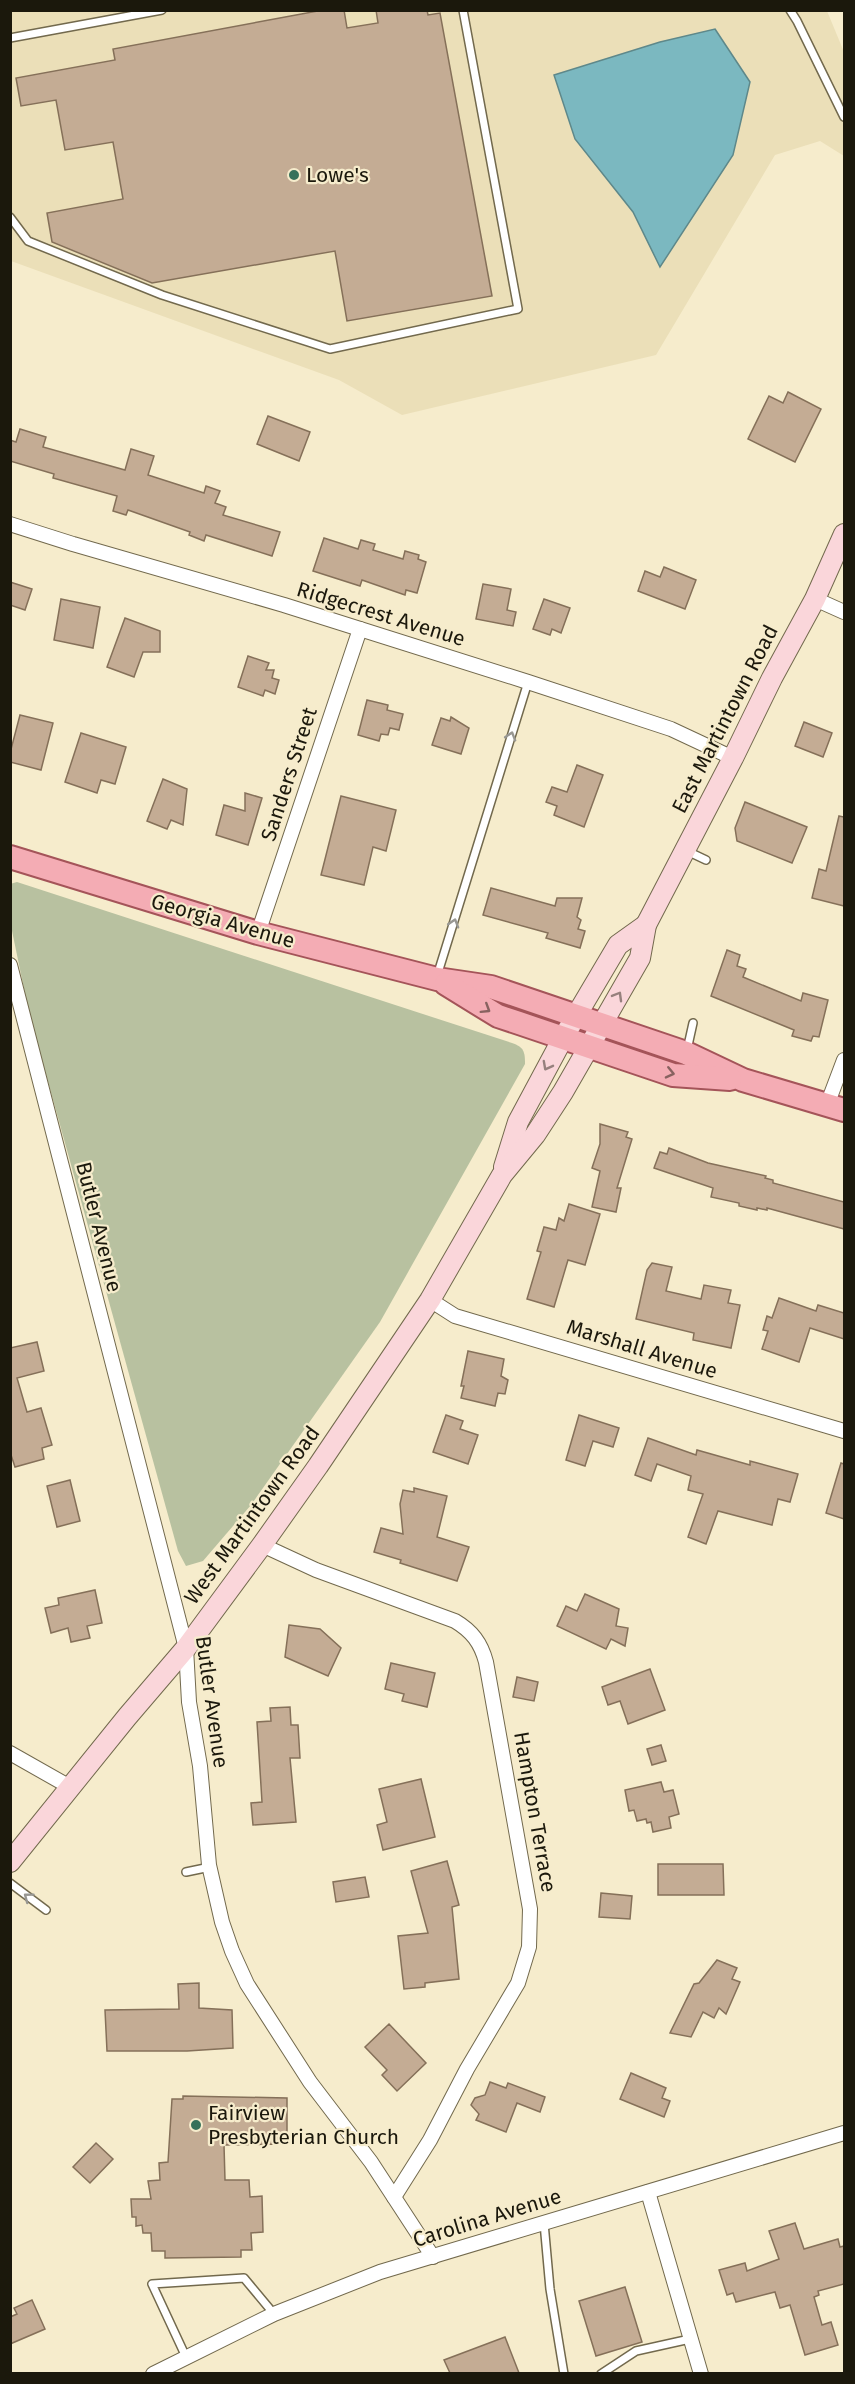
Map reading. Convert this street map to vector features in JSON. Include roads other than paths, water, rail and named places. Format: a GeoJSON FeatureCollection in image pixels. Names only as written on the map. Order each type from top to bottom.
{"type":"FeatureCollection","features":[{"type":"Feature","properties":{"kind":"main road","name":"East Martintown Road"},"geometry":{"type":"LineString","coordinates":[[589,1046],[640,958],[646,925],[733,758],[844,534]]}},
{"type":"Feature","properties":{"kind":"main road","name":"Georgia Avenue"},"geometry":{"type":"LineString","coordinates":[[10,857],[258,933],[437,979],[491,987],[686,1053],[743,1080],[836,1107]]}},
{"type":"Feature","properties":{"kind":"main road","name":"East Martintown Road"},"geometry":{"type":"LineString","coordinates":[[576,1016],[618,945],[646,925]]}},
{"type":"Feature","properties":{"kind":"main road","name":"Georgia Avenue"},"geometry":{"type":"LineString","coordinates":[[437,979],[498,1016],[563,1038],[673,1074],[743,1080]]}},
{"type":"Feature","properties":{"kind":"main road","name":"West Martintown Road"},"geometry":{"type":"LineString","coordinates":[[502,1175],[518,1122],[576,1016]]}},
{"type":"Feature","properties":{"kind":"main road","name":"West Martintown Road"},"geometry":{"type":"LineString","coordinates":[[10,1863],[186,1648],[318,1466],[430,1300],[502,1175],[535,1135],[589,1046]]}},
{"type":"Feature","properties":{"kind":"street","name":"Ridgecrest Avenue"},"geometry":{"type":"LineString","coordinates":[[10,524],[528,682],[671,729],[733,758]]}},
{"type":"Feature","properties":{"kind":"street"},"geometry":{"type":"LineString","coordinates":[[814,598],[844,612]]}},
{"type":"Feature","properties":{"kind":"street","name":"Sanders Street"},"geometry":{"type":"LineString","coordinates":[[258,933],[360,629]]}},
{"type":"Feature","properties":{"kind":"street","name":"Butler Avenue"},"geometry":{"type":"LineString","coordinates":[[10,965],[186,1648],[189,1702],[200,1766],[210,1867],[222,1922],[247,1984],[310,2082],[371,2162],[433,2257]]}},
{"type":"Feature","properties":{"kind":"street"},"geometry":{"type":"LineString","coordinates":[[836,1107],[844,1060]]}},
{"type":"Feature","properties":{"kind":"street","name":"Marshall Avenue"},"geometry":{"type":"LineString","coordinates":[[430,1300],[455,1316],[844,1431]]}},
{"type":"Feature","properties":{"kind":"street","name":"Hampton Terrace"},"geometry":{"type":"LineString","coordinates":[[262,1545],[316,1570],[455,1622],[473,1634],[480,1643],[486,1662],[530,1909],[529,1947],[518,1983],[467,2069],[430,2140],[394,2197]]}},
{"type":"Feature","properties":{"kind":"street"},"geometry":{"type":"LineString","coordinates":[[10,1754],[70,1787]]}},
{"type":"Feature","properties":{"kind":"street","name":"Carolina Avenue"},"geometry":{"type":"LineString","coordinates":[[153,2373],[274,2314],[380,2272],[844,2133]]}},
{"type":"Feature","properties":{"kind":"street"},"geometry":{"type":"LineString","coordinates":[[648,2192],[701,2373]]}},
{"type":"Feature","properties":{"kind":"lane"},"geometry":{"type":"LineString","coordinates":[[10,38],[162,10]]}},
{"type":"Feature","properties":{"kind":"lane"},"geometry":{"type":"LineString","coordinates":[[10,218],[28,241],[162,295],[330,349],[518,309],[463,10]]}},
{"type":"Feature","properties":{"kind":"lane"},"geometry":{"type":"LineString","coordinates":[[789,10],[797,21],[844,117]]}},
{"type":"Feature","properties":{"kind":"lane"},"geometry":{"type":"LineString","coordinates":[[437,979],[528,682]]}},
{"type":"Feature","properties":{"kind":"lane"},"geometry":{"type":"LineString","coordinates":[[684,850],[706,860]]}},
{"type":"Feature","properties":{"kind":"lane"},"geometry":{"type":"LineString","coordinates":[[686,1053],[693,1023]]}},
{"type":"Feature","properties":{"kind":"lane"},"geometry":{"type":"LineString","coordinates":[[186,1872],[210,1867]]}},
{"type":"Feature","properties":{"kind":"lane"},"geometry":{"type":"LineString","coordinates":[[10,1883],[46,1910]]}},
{"type":"Feature","properties":{"kind":"lane"},"geometry":{"type":"LineString","coordinates":[[544,2223],[550,2289],[564,2373]]}},
{"type":"Feature","properties":{"kind":"lane"},"geometry":{"type":"LineString","coordinates":[[186,2357],[152,2284],[244,2278],[274,2314]]}},
{"type":"Feature","properties":{"kind":"lane"},"geometry":{"type":"LineString","coordinates":[[601,2373],[636,2351],[690,2339]]}},
{"type":"Feature","properties":{"kind":"water"},"geometry":{"type":"Polygon","coordinates":[[[715,29],[750,82],[733,155],[660,267],[633,212],[575,139],[554,75],[660,42],[715,29]]]}},
{"type":"Feature","properties":{"kind":"place","name":"Lowe's"},"geometry":{"type":"Point","coordinates":[294,175]}},
{"type":"Feature","properties":{"kind":"place","name":"Fairview Presbyterian Church"},"geometry":{"type":"Point","coordinates":[196,2125]}}]}
